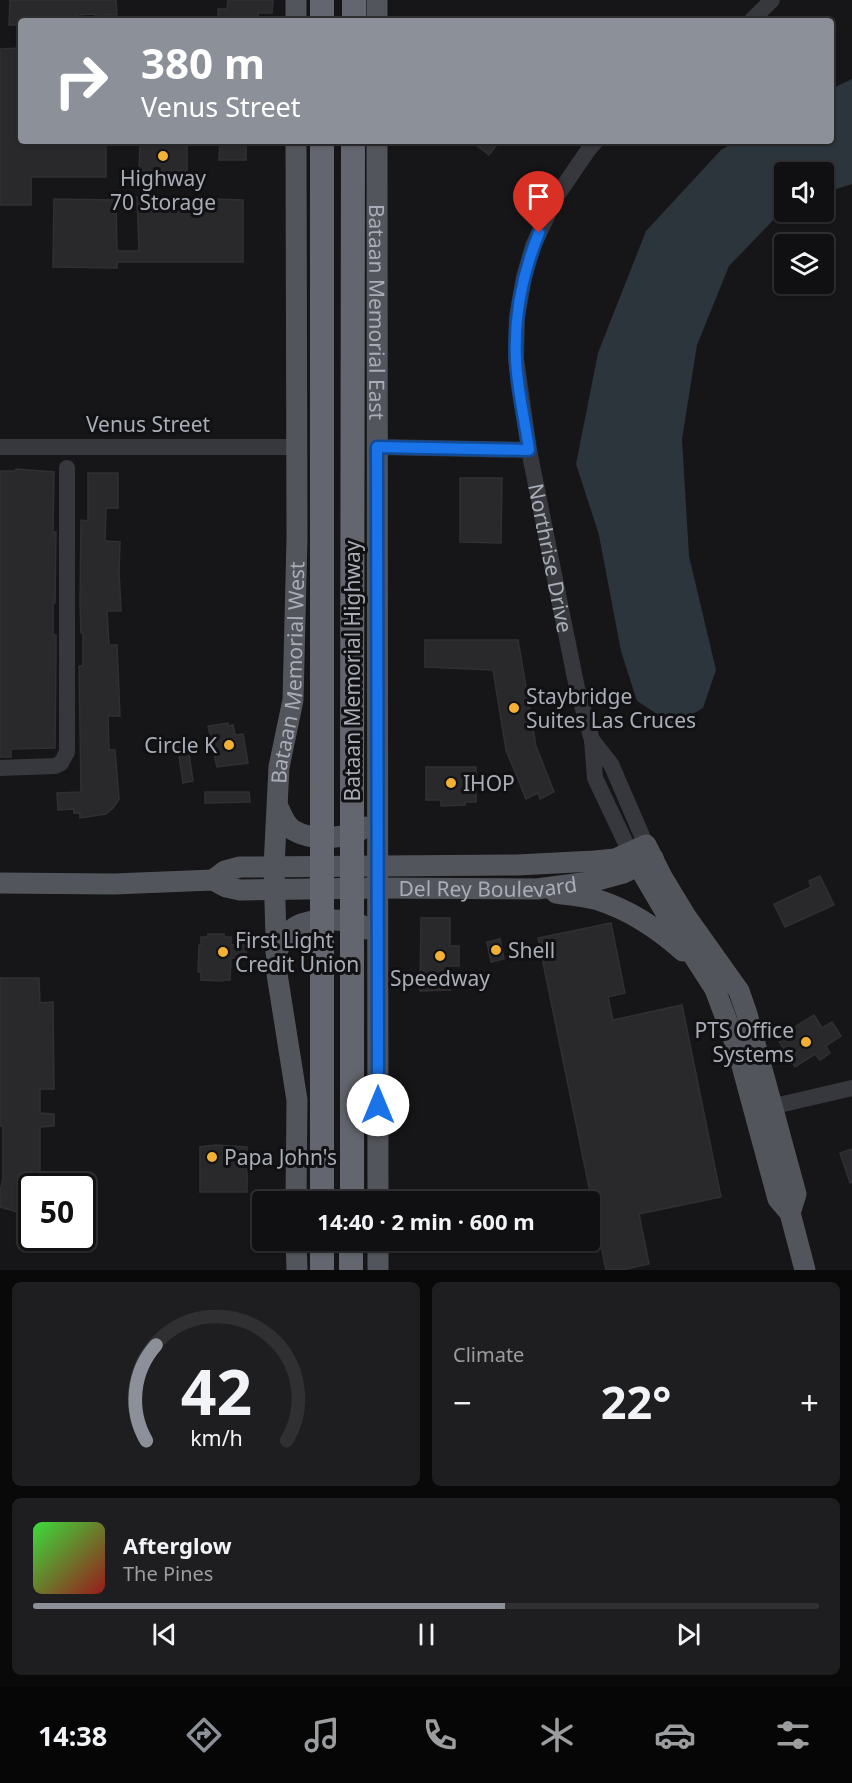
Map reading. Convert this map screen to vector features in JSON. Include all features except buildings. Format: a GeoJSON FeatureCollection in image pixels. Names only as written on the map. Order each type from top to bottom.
{"type":"FeatureCollection","features":[{"type":"Feature","properties":{"kind":"highway"},"geometry":{"type":"LineString","coordinates":[[322,0],[322,18]]}},
{"type":"Feature","properties":{"kind":"highway"},"geometry":{"type":"LineString","coordinates":[[354,0],[354,18]]}},
{"type":"Feature","properties":{"kind":"highway","name":"Bataan Memorial Highway"},"geometry":{"type":"LineString","coordinates":[[322,144],[322,1191]]}},
{"type":"Feature","properties":{"kind":"highway","name":"Bataan Memorial Highway"},"geometry":{"type":"LineString","coordinates":[[352,1191],[353,144]]}},
{"type":"Feature","properties":{"kind":"highway"},"geometry":{"type":"LineString","coordinates":[[322,1251],[322,1270]]}},
{"type":"Feature","properties":{"kind":"highway"},"geometry":{"type":"LineString","coordinates":[[351,1251],[351,1270]]}},
{"type":"Feature","properties":{"kind":"highway"},"geometry":{"type":"LineString","coordinates":[[358,1251],[358,1270]]}},
{"type":"Feature","properties":{"kind":"main road"},"geometry":{"type":"LineString","coordinates":[[296,0],[296,18]]}},
{"type":"Feature","properties":{"kind":"main road"},"geometry":{"type":"LineString","coordinates":[[377,0],[377,18]]}},
{"type":"Feature","properties":{"kind":"main road","name":"Bataan Memorial West"},"geometry":{"type":"LineString","coordinates":[[296,144],[293,700],[279,767],[274,867],[279,995],[297,1100],[296,1191]]}},
{"type":"Feature","properties":{"kind":"main road","name":"Bataan Memorial East"},"geometry":{"type":"LineString","coordinates":[[377,144],[378,1191]]}},
{"type":"Feature","properties":{"kind":"main road"},"geometry":{"type":"LineString","coordinates":[[278,807],[285,823],[293,830],[312,837],[347,835],[363,829],[376,813]]}},
{"type":"Feature","properties":{"kind":"main road"},"geometry":{"type":"LineString","coordinates":[[642,855],[666,914],[715,989],[763,1109]]}},
{"type":"Feature","properties":{"kind":"main road"},"geometry":{"type":"LineString","coordinates":[[642,855],[739,991],[763,1109],[778,1199],[790,1214],[805,1270]]}},
{"type":"Feature","properties":{"kind":"main road","name":"Del Rey Boulevard"},"geometry":{"type":"LineString","coordinates":[[213,880],[232,868],[517,865],[595,861],[642,855]]}},
{"type":"Feature","properties":{"kind":"main road","name":"Del Rey Boulevard"},"geometry":{"type":"LineString","coordinates":[[0,883],[114,884],[213,880],[233,889],[275,891],[377,888],[537,890],[590,882],[623,873],[642,855]]}},
{"type":"Feature","properties":{"kind":"main road"},"geometry":{"type":"LineString","coordinates":[[514,889],[517,865]]}},
{"type":"Feature","properties":{"kind":"main road"},"geometry":{"type":"LineString","coordinates":[[537,890],[597,900],[630,913],[656,929],[682,951],[715,989]]}},
{"type":"Feature","properties":{"kind":"main road"},"geometry":{"type":"LineString","coordinates":[[276,953],[291,930],[312,922],[356,922],[368,930],[377,944]]}},
{"type":"Feature","properties":{"kind":"main road"},"geometry":{"type":"LineString","coordinates":[[296,1251],[297,1270]]}},
{"type":"Feature","properties":{"kind":"main road"},"geometry":{"type":"LineString","coordinates":[[378,1251],[378,1270]]}},
{"type":"Feature","properties":{"kind":"street"},"geometry":{"type":"LineString","coordinates":[[754,18],[772,0]]}},
{"type":"Feature","properties":{"kind":"street","name":"Northrise Drive"},"geometry":{"type":"LineString","coordinates":[[593,144],[556,197],[533,246],[524,277],[517,317],[516,359],[529,450],[577,688],[592,740],[595,778],[642,855]]}},
{"type":"Feature","properties":{"kind":"street","name":"Venus Street"},"geometry":{"type":"LineString","coordinates":[[0,447],[296,447]]}},
{"type":"Feature","properties":{"kind":"street"},"geometry":{"type":"LineString","coordinates":[[377,447],[529,450]]}},
{"type":"Feature","properties":{"kind":"street"},"geometry":{"type":"LineString","coordinates":[[0,768],[55,766],[61,763],[67,753],[67,468]]}},
{"type":"Feature","properties":{"kind":"street"},"geometry":{"type":"LineString","coordinates":[[763,1109],[852,1088]]}},
{"type":"Feature","properties":{"kind":"shaded area"},"geometry":{"type":"Polygon","coordinates":[[[852,79],[852,184],[834,190],[834,162],[774,162],[774,219],[729,266],[697,345],[682,439],[689,556],[716,670],[703,708],[674,725],[637,701],[621,651],[599,535],[576,464],[598,353],[646,231],[721,150],[731,144],[834,144],[834,88],[852,79]]]}},
{"type":"Feature","properties":{"kind":"place","name":"Highway 70 Storage"},"geometry":{"type":"Point","coordinates":[163,156]}},
{"type":"Feature","properties":{"kind":"place","name":"Staybridge Suites Las Cruces"},"geometry":{"type":"Point","coordinates":[514,708]}},
{"type":"Feature","properties":{"kind":"place","name":"Circle K"},"geometry":{"type":"Point","coordinates":[229,745]}},
{"type":"Feature","properties":{"kind":"place","name":"IHOP"},"geometry":{"type":"Point","coordinates":[451,783]}},
{"type":"Feature","properties":{"kind":"place","name":"Shell"},"geometry":{"type":"Point","coordinates":[496,950]}},
{"type":"Feature","properties":{"kind":"place","name":"First Light Credit Union"},"geometry":{"type":"Point","coordinates":[223,952]}},
{"type":"Feature","properties":{"kind":"place","name":"Speedway"},"geometry":{"type":"Point","coordinates":[440,956]}},
{"type":"Feature","properties":{"kind":"place","name":"PTS Office Systems"},"geometry":{"type":"Point","coordinates":[806,1042]}},
{"type":"Feature","properties":{"kind":"place","name":"Papa John's"},"geometry":{"type":"Point","coordinates":[212,1157]}},
{"type":"Feature","properties":{"kind":"route"},"geometry":{"type":"LineString","coordinates":[[378,1105],[377,447],[529,450],[516,359],[517,317],[524,277],[539,233]]}}]}
